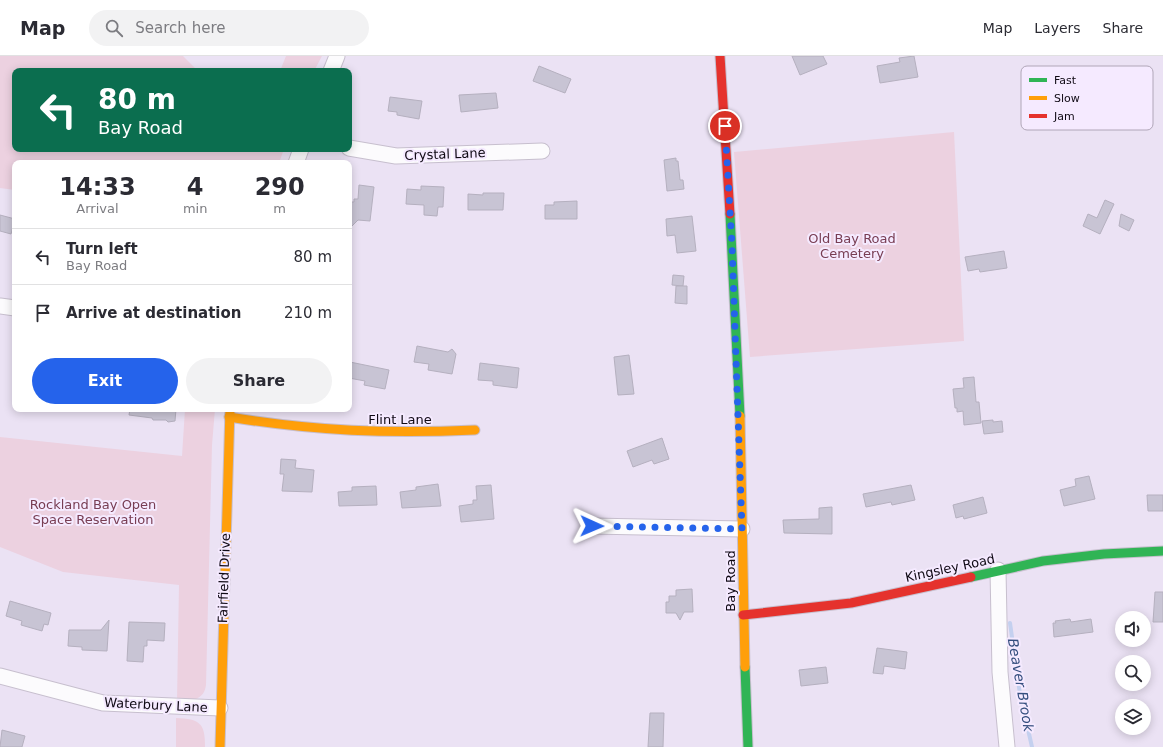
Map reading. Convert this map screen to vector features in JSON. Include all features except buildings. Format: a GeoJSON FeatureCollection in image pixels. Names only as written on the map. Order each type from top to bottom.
{"type":"FeatureCollection","features":[{"type":"Feature","properties":{"kind":"street"},"geometry":{"type":"LineString","coordinates":[[332,68],[337,56]]}},
{"type":"Feature","properties":{"kind":"street","name":"Bay Road"},"geometry":{"type":"LineString","coordinates":[[720,56],[732,245],[748,747]]}},
{"type":"Feature","properties":{"kind":"street","name":"Crystal Lane"},"geometry":{"type":"LineString","coordinates":[[352,149],[396,156],[542,152]]}},
{"type":"Feature","properties":{"kind":"street"},"geometry":{"type":"LineString","coordinates":[[0,306],[12,308]]}},
{"type":"Feature","properties":{"kind":"street","name":"Flint Lane"},"geometry":{"type":"LineString","coordinates":[[230,413],[291,427],[356,432],[405,433],[475,430]]}},
{"type":"Feature","properties":{"kind":"street","name":"Fairfield Drive"},"geometry":{"type":"LineString","coordinates":[[220,747],[230,413]]}},
{"type":"Feature","properties":{"kind":"street"},"geometry":{"type":"LineString","coordinates":[[592,526],[742,529]]}},
{"type":"Feature","properties":{"kind":"street","name":"Kingsley Road"},"geometry":{"type":"LineString","coordinates":[[743,615],[851,603],[1043,561],[1097,554],[1163,551]]}},
{"type":"Feature","properties":{"kind":"street"},"geometry":{"type":"LineString","coordinates":[[998,570],[1000,610],[999,654],[1008,747]]}},
{"type":"Feature","properties":{"kind":"street","name":"Waterbury Lane"},"geometry":{"type":"LineString","coordinates":[[0,676],[103,703],[220,708]]}},
{"type":"Feature","properties":{"kind":"green space"},"geometry":{"type":"Polygon","coordinates":[[[0,56],[183,56],[195,68],[12,68],[12,152],[283,152],[280,160],[12,160],[12,190],[0,188],[0,56]]]}},
{"type":"Feature","properties":{"kind":"green space"},"geometry":{"type":"Polygon","coordinates":[[[286,56],[322,56],[316,68],[281,68],[286,56]]]}},
{"type":"Feature","properties":{"kind":"green space","name":"Old Bay Road Cemetery"},"geometry":{"type":"Polygon","coordinates":[[[954,132],[964,341],[750,357],[734,152],[954,132]]]}},
{"type":"Feature","properties":{"kind":"green space","name":"Rockland Bay Open Space Reservation"},"geometry":{"type":"Polygon","coordinates":[[[185,412],[215,412],[212,445],[206,685],[205,690],[196,699],[177,701],[179,585],[63,572],[0,547],[0,437],[182,456],[185,412]]]}},
{"type":"Feature","properties":{"kind":"green space"},"geometry":{"type":"Polygon","coordinates":[[[176,718],[196,721],[200,724],[204,732],[205,747],[176,747],[176,718]]]}},
{"type":"Feature","properties":{"kind":"waterway","name":"Beaver Brook"},"geometry":{"type":"LineString","coordinates":[[1010,623],[1020,694],[1032,747]]}},
{"type":"Feature","properties":{"kind":"traffic: fast"},"geometry":{"type":"LineString","coordinates":[[730,214],[740,416]]}},
{"type":"Feature","properties":{"kind":"traffic: fast"},"geometry":{"type":"LineString","coordinates":[[971,577],[1043,561],[1104,554],[1163,551]]}},
{"type":"Feature","properties":{"kind":"traffic: fast"},"geometry":{"type":"LineString","coordinates":[[745,667],[748,747]]}},
{"type":"Feature","properties":{"kind":"traffic: slow"},"geometry":{"type":"LineString","coordinates":[[220,747],[230,412]]}},
{"type":"Feature","properties":{"kind":"traffic: slow"},"geometry":{"type":"LineString","coordinates":[[740,416],[745,667]]}},
{"type":"Feature","properties":{"kind":"traffic: slow"},"geometry":{"type":"LineString","coordinates":[[229,417],[291,426],[352,430],[412,432],[475,430]]}},
{"type":"Feature","properties":{"kind":"traffic: jam"},"geometry":{"type":"LineString","coordinates":[[720,56],[730,214]]}},
{"type":"Feature","properties":{"kind":"traffic: jam"},"geometry":{"type":"LineString","coordinates":[[743,615],[851,603],[971,577]]}},
{"type":"Feature","properties":{"kind":"route"},"geometry":{"type":"LineString","coordinates":[[592,526],[742,529],[740,424],[725,126]]}}]}
